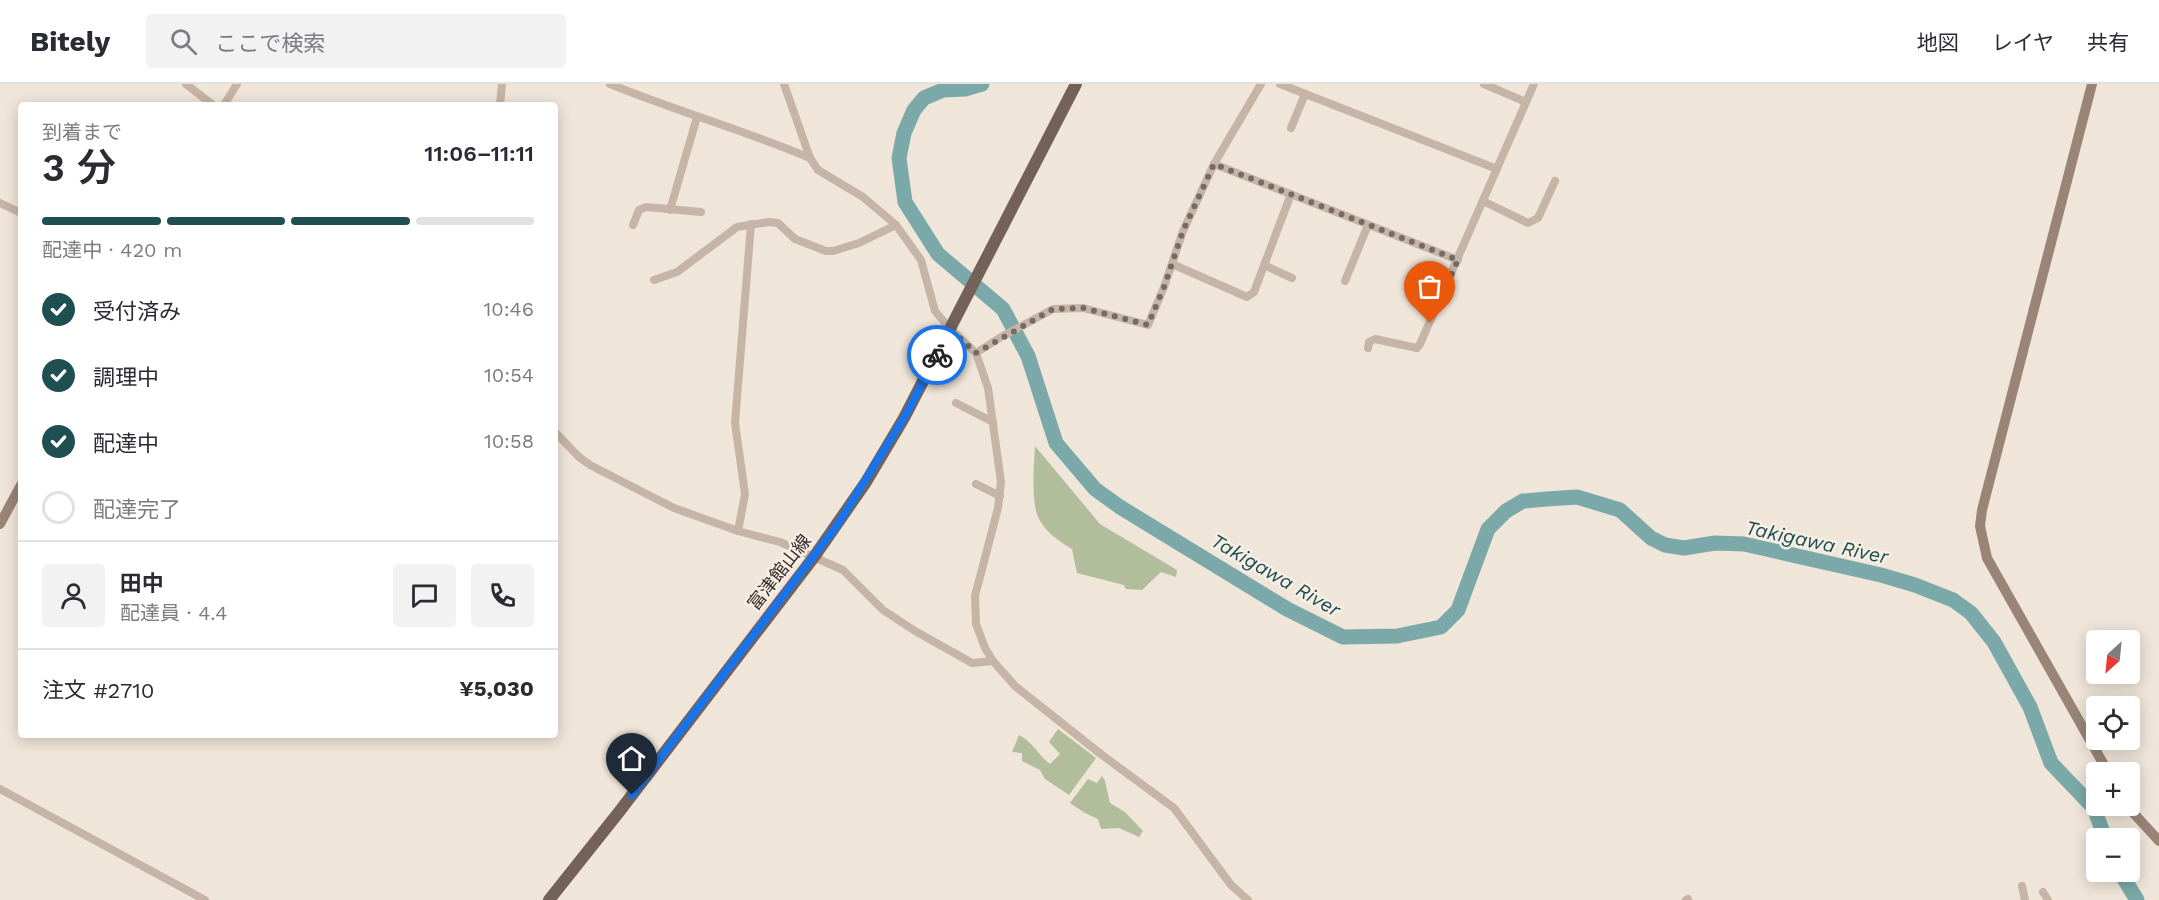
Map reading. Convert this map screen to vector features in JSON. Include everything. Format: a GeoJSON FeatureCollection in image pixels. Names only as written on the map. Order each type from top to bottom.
{"type":"FeatureCollection","features":[{"type":"Feature","properties":{"kind":"main road","name":"富津館山線"},"geometry":{"type":"LineString","coordinates":[[549,900],[814,557],[866,482],[904,418],[1076,84]]}},
{"type":"Feature","properties":{"kind":"street"},"geometry":{"type":"LineString","coordinates":[[186,84],[209,102]]}},
{"type":"Feature","properties":{"kind":"street"},"geometry":{"type":"LineString","coordinates":[[226,102],[237,84]]}},
{"type":"Feature","properties":{"kind":"street"},"geometry":{"type":"LineString","coordinates":[[500,102],[502,84]]}},
{"type":"Feature","properties":{"kind":"street"},"geometry":{"type":"LineString","coordinates":[[610,84],[697,117],[768,140],[810,158]]}},
{"type":"Feature","properties":{"kind":"street"},"geometry":{"type":"LineString","coordinates":[[784,84],[810,158],[818,170],[863,197],[896,225],[921,260],[935,311],[950,329],[976,353],[988,388],[1000,471],[1000,496],[974,610],[980,635],[993,661],[1015,686],[1033,701],[1174,808],[1225,878],[1248,900]]}},
{"type":"Feature","properties":{"kind":"street"},"geometry":{"type":"LineString","coordinates":[[976,353],[1053,309],[1083,308],[1148,325],[1183,231],[1214,164],[1261,84]]}},
{"type":"Feature","properties":{"kind":"street"},"geometry":{"type":"LineString","coordinates":[[1280,84],[1497,169]]}},
{"type":"Feature","properties":{"kind":"street"},"geometry":{"type":"LineString","coordinates":[[1484,84],[1526,102]]}},
{"type":"Feature","properties":{"kind":"street"},"geometry":{"type":"LineString","coordinates":[[1368,348],[1369,342],[1375,339],[1418,348],[1534,84]]}},
{"type":"Feature","properties":{"kind":"street"},"geometry":{"type":"LineString","coordinates":[[2092,84],[1982,510],[1980,526],[1987,558],[2102,762]]}},
{"type":"Feature","properties":{"kind":"street"},"geometry":{"type":"LineString","coordinates":[[1291,128],[1305,94]]}},
{"type":"Feature","properties":{"kind":"street"},"geometry":{"type":"LineString","coordinates":[[670,210],[697,117]]}},
{"type":"Feature","properties":{"kind":"street"},"geometry":{"type":"LineString","coordinates":[[1214,164],[1458,260]]}},
{"type":"Feature","properties":{"kind":"street"},"geometry":{"type":"LineString","coordinates":[[1483,201],[1528,223],[1538,218],[1555,181]]}},
{"type":"Feature","properties":{"kind":"street"},"geometry":{"type":"LineString","coordinates":[[1172,264],[1247,297],[1254,291],[1291,194]]}},
{"type":"Feature","properties":{"kind":"street"},"geometry":{"type":"LineString","coordinates":[[0,203],[18,212]]}},
{"type":"Feature","properties":{"kind":"street"},"geometry":{"type":"LineString","coordinates":[[633,225],[639,210],[646,207],[700,212]]}},
{"type":"Feature","properties":{"kind":"street"},"geometry":{"type":"LineString","coordinates":[[654,280],[677,272],[706,253],[737,227],[778,223],[795,239],[826,251],[834,251],[859,243],[896,225]]}},
{"type":"Feature","properties":{"kind":"street"},"geometry":{"type":"LineString","coordinates":[[738,531],[745,494],[735,423],[751,224]]}},
{"type":"Feature","properties":{"kind":"street"},"geometry":{"type":"LineString","coordinates":[[1345,281],[1368,225]]}},
{"type":"Feature","properties":{"kind":"street"},"geometry":{"type":"LineString","coordinates":[[1264,265],[1292,278]]}},
{"type":"Feature","properties":{"kind":"street"},"geometry":{"type":"LineString","coordinates":[[956,403],[993,422]]}},
{"type":"Feature","properties":{"kind":"street"},"geometry":{"type":"LineString","coordinates":[[558,435],[579,457],[591,465],[675,508],[738,531],[780,542],[843,570],[883,610],[915,631],[972,663],[993,661]]}},
{"type":"Feature","properties":{"kind":"street"},"geometry":{"type":"LineString","coordinates":[[976,484],[1000,496]]}},
{"type":"Feature","properties":{"kind":"street"},"geometry":{"type":"LineString","coordinates":[[0,524],[18,491]]}},
{"type":"Feature","properties":{"kind":"street"},"geometry":{"type":"LineString","coordinates":[[0,789],[205,900]]}},
{"type":"Feature","properties":{"kind":"street"},"geometry":{"type":"LineString","coordinates":[[2136,816],[2159,840]]}},
{"type":"Feature","properties":{"kind":"street"},"geometry":{"type":"LineString","coordinates":[[2022,886],[2025,900]]}},
{"type":"Feature","properties":{"kind":"street"},"geometry":{"type":"LineString","coordinates":[[2043,892],[2048,900]]}},
{"type":"Feature","properties":{"kind":"green space"},"geometry":{"type":"Polygon","coordinates":[[[1035,446],[1100,524],[1177,570],[1176,577],[1161,572],[1142,590],[1126,589],[1124,585],[1077,573],[1072,549],[1048,531],[1038,517],[1034,492],[1035,446]]]}},
{"type":"Feature","properties":{"kind":"green space"},"geometry":{"type":"Polygon","coordinates":[[[1058,729],[1096,758],[1069,795],[1045,779],[1040,770],[1022,761],[1022,753],[1012,752],[1019,735],[1050,764],[1060,754],[1049,742],[1058,729]]]}},
{"type":"Feature","properties":{"kind":"green space"},"geometry":{"type":"Polygon","coordinates":[[[1102,776],[1110,803],[1125,812],[1143,831],[1139,837],[1119,828],[1101,829],[1098,819],[1070,803],[1088,779],[1097,783],[1102,776]]]}},
{"type":"Feature","properties":{"kind":"waterway","name":"Takigawa River"},"geometry":{"type":"LineString","coordinates":[[982,84],[965,89],[943,90],[924,98],[914,110],[904,133],[899,158],[905,202],[938,254],[1003,309],[1028,356],[1056,443],[1095,489],[1120,507],[1287,609],[1343,637],[1397,636],[1441,627],[1458,610],[1488,529],[1506,511],[1523,501],[1577,497],[1620,510],[1651,538],[1665,545],[1684,548],[1715,543],[1744,544],[1915,585],[1953,600],[1971,613],[1994,642],[2030,707],[2051,763],[2094,808],[2101,828]]}},
{"type":"Feature","properties":{"kind":"waterway","name":"Takigawa River"},"geometry":{"type":"LineString","coordinates":[[2126,882],[2137,900]]}},
{"type":"Feature","properties":{"kind":"way so far"},"geometry":{"type":"LineString","coordinates":[[937,355],[950,329],[976,353],[1053,309],[1083,308],[1148,325],[1183,231],[1214,164],[1458,260],[1430,323]]}},
{"type":"Feature","properties":{"kind":"route"},"geometry":{"type":"LineString","coordinates":[[632,795],[838,524],[904,418],[937,355]]}}]}
